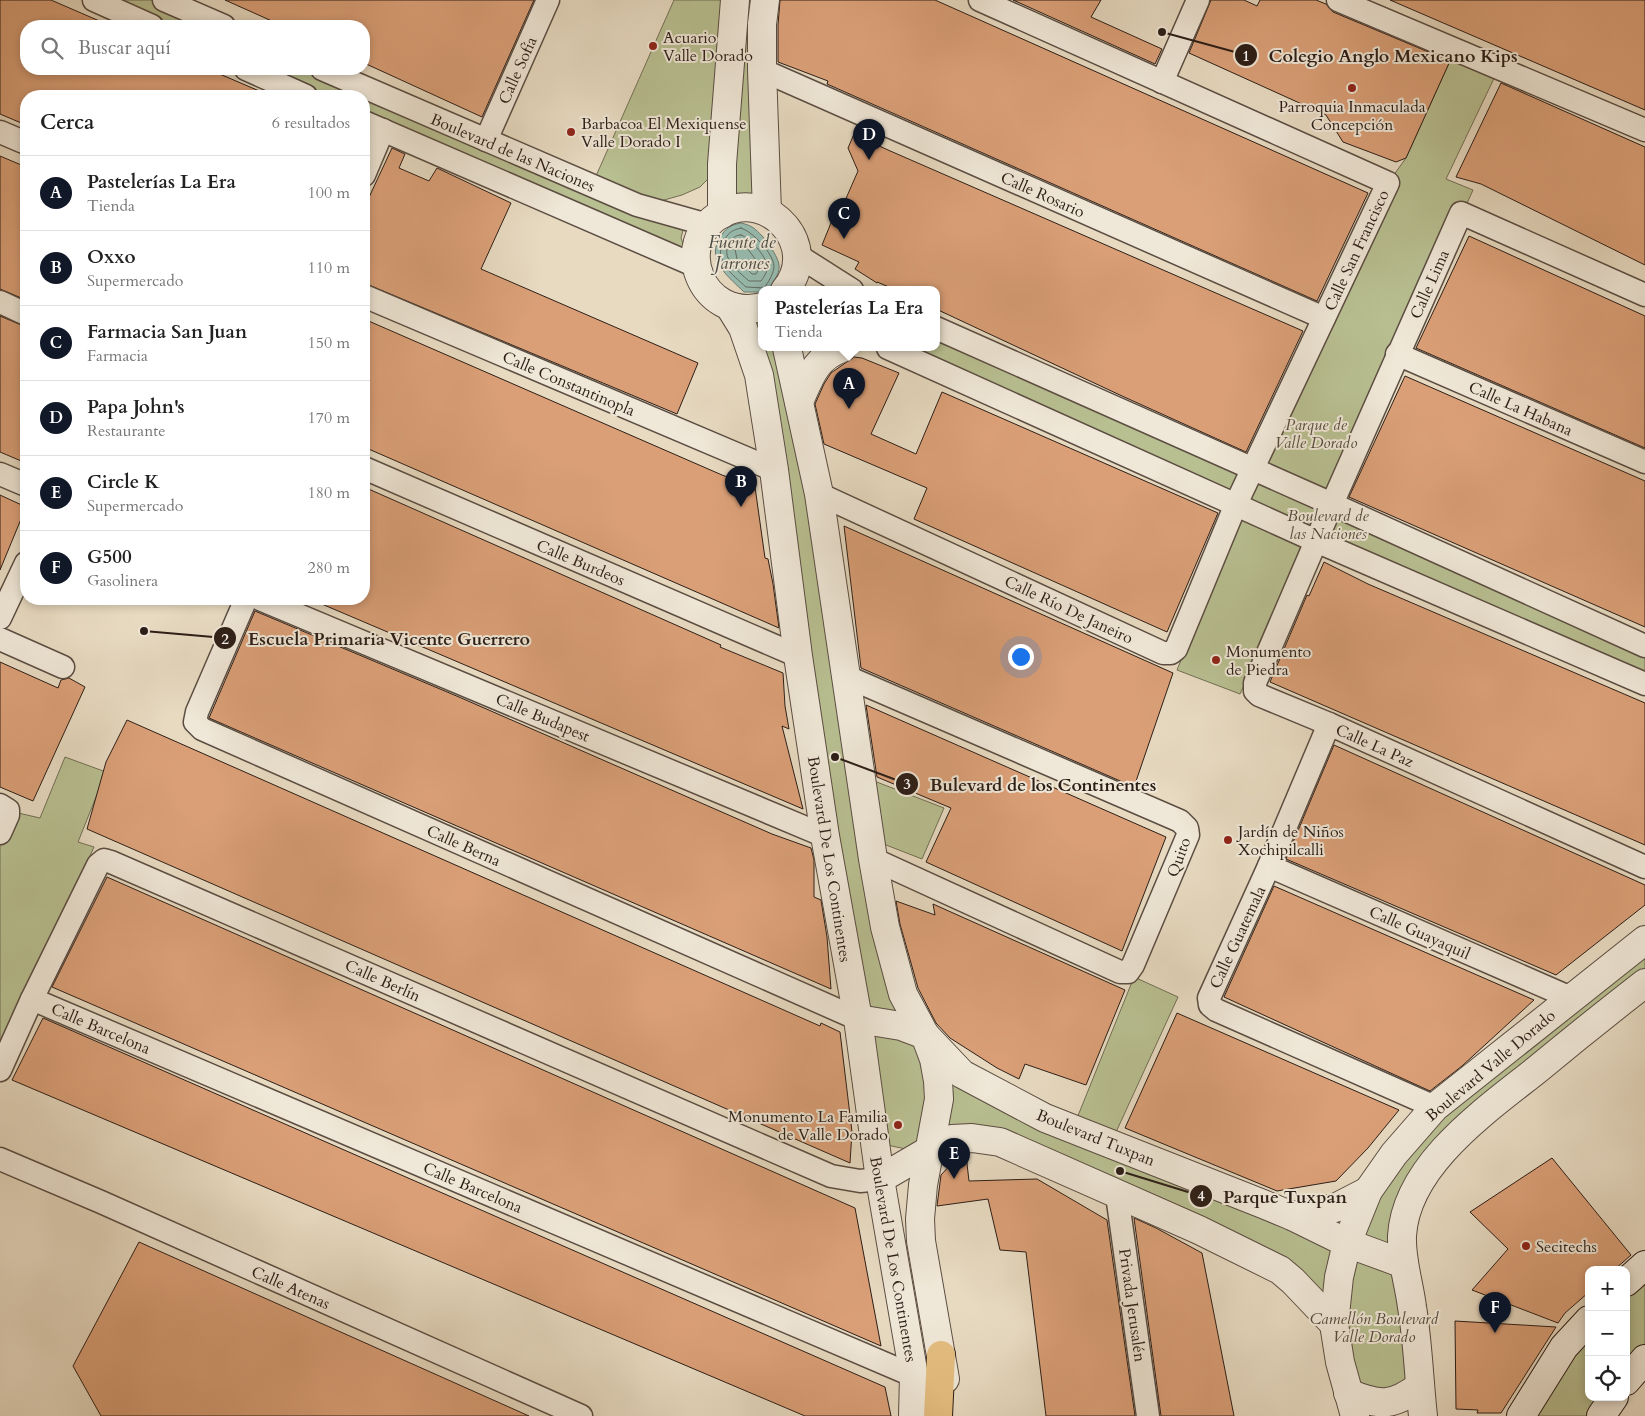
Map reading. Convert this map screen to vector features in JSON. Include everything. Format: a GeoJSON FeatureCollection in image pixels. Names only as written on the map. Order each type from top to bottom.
{"type":"FeatureCollection","features":[{"type":"Feature","properties":{"kind":"main road"},"geometry":{"type":"LineString","coordinates":[[938,1416],[941,1355]]}},
{"type":"Feature","properties":{"kind":"street"},"geometry":{"type":"LineString","coordinates":[[94,0],[139,20]]}},
{"type":"Feature","properties":{"kind":"street"},"geometry":{"type":"LineString","coordinates":[[164,0],[210,20]]}},
{"type":"Feature","properties":{"kind":"street","name":"Calle Sofía"},"geometry":{"type":"LineString","coordinates":[[486,140],[548,0]]}},
{"type":"Feature","properties":{"kind":"street"},"geometry":{"type":"LineString","coordinates":[[715,219],[722,164],[735,0]]}},
{"type":"Feature","properties":{"kind":"street"},"geometry":{"type":"LineString","coordinates":[[765,0],[762,24],[762,70],[767,212]]}},
{"type":"Feature","properties":{"kind":"street","name":"Calle San Francisco"},"geometry":{"type":"LineString","coordinates":[[980,0],[1388,183],[1236,504]]}},
{"type":"Feature","properties":{"kind":"street"},"geometry":{"type":"LineString","coordinates":[[1162,82],[1198,0]]}},
{"type":"Feature","properties":{"kind":"street"},"geometry":{"type":"LineString","coordinates":[[1338,0],[1645,130]]}},
{"type":"Feature","properties":{"kind":"street","name":"Calle Rosario"},"geometry":{"type":"LineString","coordinates":[[762,70],[1324,318]]}},
{"type":"Feature","properties":{"kind":"street"},"geometry":{"type":"LineString","coordinates":[[259,75],[291,90]]}},
{"type":"Feature","properties":{"kind":"street"},"geometry":{"type":"LineString","coordinates":[[306,90],[311,75]]}},
{"type":"Feature","properties":{"kind":"street","name":"Boulevard de las Naciones"},"geometry":{"type":"LineString","coordinates":[[336,75],[637,205],[715,219]]}},
{"type":"Feature","properties":{"kind":"street"},"geometry":{"type":"LineString","coordinates":[[370,142],[373,126]]}},
{"type":"Feature","properties":{"kind":"street","name":"Boulevard de las Naciones"},"geometry":{"type":"LineString","coordinates":[[373,126],[696,266]]}},
{"type":"Feature","properties":{"kind":"street"},"geometry":{"type":"LineString","coordinates":[[0,132],[20,140]]}},
{"type":"Feature","properties":{"kind":"street"},"geometry":{"type":"LineString","coordinates":[[758,307],[741,309],[730,307],[707,291],[700,279],[696,266],[696,252],[700,238],[715,219],[736,208],[752,208],[777,217],[791,234],[797,255],[796,271],[789,286]]}},
{"type":"Feature","properties":{"kind":"street","name":"Calle Lima"},"geometry":{"type":"LineString","coordinates":[[1316,540],[1461,213],[1645,295]]}},
{"type":"Feature","properties":{"kind":"street"},"geometry":{"type":"LineString","coordinates":[[797,255],[846,286]]}},
{"type":"Feature","properties":{"kind":"street","name":"Calle Constantinopla"},"geometry":{"type":"LineString","coordinates":[[370,299],[774,470]]}},
{"type":"Feature","properties":{"kind":"street"},"geometry":{"type":"LineString","coordinates":[[0,302],[20,311]]}},
{"type":"Feature","properties":{"kind":"street","name":"Boulevard De Los Continentes"},"geometry":{"type":"LineString","coordinates":[[730,307],[743,328],[760,375],[798,656],[825,836],[858,1019],[880,1179],[914,1376],[913,1416]]}},
{"type":"Feature","properties":{"kind":"street"},"geometry":{"type":"LineString","coordinates":[[940,330],[1645,646]]}},
{"type":"Feature","properties":{"kind":"street","name":"Boulevard De Los Continentes"},"geometry":{"type":"LineString","coordinates":[[788,351],[819,494],[872,859],[885,926],[903,994],[925,1035],[934,1059],[938,1081],[939,1099],[922,1185],[920,1219],[921,1240],[951,1416]]}},
{"type":"Feature","properties":{"kind":"street"},"geometry":{"type":"LineString","coordinates":[[799,402],[812,372],[822,359],[837,351]]}},
{"type":"Feature","properties":{"kind":"street"},"geometry":{"type":"LineString","coordinates":[[895,351],[1316,540],[1645,684]]}},
{"type":"Feature","properties":{"kind":"street","name":"Calle La Habana"},"geometry":{"type":"LineString","coordinates":[[1397,354],[1645,462]]}},
{"type":"Feature","properties":{"kind":"street","name":"Calle Burdeos"},"geometry":{"type":"LineString","coordinates":[[370,471],[798,656]]}},
{"type":"Feature","properties":{"kind":"street"},"geometry":{"type":"LineString","coordinates":[[0,474],[20,482]]}},
{"type":"Feature","properties":{"kind":"street","name":"Calle Río De Janeiro"},"geometry":{"type":"LineString","coordinates":[[819,494],[1163,653],[1171,653],[1176,649],[1236,504]]}},
{"type":"Feature","properties":{"kind":"street","name":"Calle La Paz"},"geometry":{"type":"LineString","coordinates":[[1316,540],[1255,683],[1255,691],[1259,695],[1329,724],[1645,867]]}},
{"type":"Feature","properties":{"kind":"street"},"geometry":{"type":"LineString","coordinates":[[0,618],[20,576]]}},
{"type":"Feature","properties":{"kind":"street","name":"Calle Berna"},"geometry":{"type":"LineString","coordinates":[[243,605],[197,712],[195,722],[202,729],[858,1019]]}},
{"type":"Feature","properties":{"kind":"street","name":"Calle Budapest"},"geometry":{"type":"LineString","coordinates":[[274,605],[825,836]]}},
{"type":"Feature","properties":{"kind":"street"},"geometry":{"type":"LineString","coordinates":[[0,639],[63,667]]}},
{"type":"Feature","properties":{"kind":"street","name":"Quito"},"geometry":{"type":"LineString","coordinates":[[845,676],[1180,822],[1187,828],[1188,835],[1133,965],[1128,972],[1120,972],[872,859]]}},
{"type":"Feature","properties":{"kind":"street","name":"Calle Guatemala"},"geometry":{"type":"LineString","coordinates":[[1329,724],[1270,866],[1210,998],[1210,1005],[1216,1010],[1435,1107]]}},
{"type":"Feature","properties":{"kind":"street"},"geometry":{"type":"LineString","coordinates":[[0,833],[8,814],[4,808]]}},
{"type":"Feature","properties":{"kind":"street","name":"Calle Berlín"},"geometry":{"type":"LineString","coordinates":[[0,1070],[32,999],[98,865],[104,860],[830,1176],[860,1181],[880,1179]]}},
{"type":"Feature","properties":{"kind":"street","name":"Calle Guayaquil"},"geometry":{"type":"LineString","coordinates":[[1270,866],[1571,998]]}},
{"type":"Feature","properties":{"kind":"street","name":"Boulevard Valle Dorado"},"geometry":{"type":"LineString","coordinates":[[1352,1405],[1340,1362],[1334,1324],[1339,1277],[1347,1243],[1368,1191],[1394,1154],[1435,1107],[1645,940]]}},
{"type":"Feature","properties":{"kind":"street","name":"Boulevard Valle Dorado"},"geometry":{"type":"LineString","coordinates":[[1422,1416],[1412,1306],[1404,1264],[1402,1236],[1406,1214],[1418,1186],[1436,1160],[1464,1128],[1645,983]]}},
{"type":"Feature","properties":{"kind":"street","name":"Calle Barcelona"},"geometry":{"type":"LineString","coordinates":[[32,999],[914,1376]]}},
{"type":"Feature","properties":{"kind":"street","name":"Boulevard Tuxpan"},"geometry":{"type":"LineString","coordinates":[[858,1019],[901,1026],[925,1035],[962,1074],[1045,1118],[1292,1216],[1347,1243],[1404,1264]]}},
{"type":"Feature","properties":{"kind":"street"},"geometry":{"type":"LineString","coordinates":[[880,1179],[952,1139],[972,1138],[1000,1142],[1244,1251],[1286,1274],[1334,1324]]}},
{"type":"Feature","properties":{"kind":"street","name":"Calle Atenas"},"geometry":{"type":"LineString","coordinates":[[0,1159],[581,1416]]}},
{"type":"Feature","properties":{"kind":"street"},"geometry":{"type":"LineString","coordinates":[[1292,1216],[1335,1208],[1368,1191]]}},
{"type":"Feature","properties":{"kind":"street","name":"Privada Jerusalén"},"geometry":{"type":"LineString","coordinates":[[1117,1194],[1148,1416]]}},
{"type":"Feature","properties":{"kind":"street"},"geometry":{"type":"LineString","coordinates":[[1630,1278],[1645,1265]]}},
{"type":"Feature","properties":{"kind":"street"},"geometry":{"type":"LineString","coordinates":[[1522,1416],[1564,1347],[1585,1324]]}},
{"type":"Feature","properties":{"kind":"street"},"geometry":{"type":"LineString","coordinates":[[1630,1376],[1645,1359]]}},
{"type":"Feature","properties":{"kind":"street"},"geometry":{"type":"LineString","coordinates":[[1352,1405],[1393,1402],[1420,1386]]}},
{"type":"Feature","properties":{"kind":"street"},"geometry":{"type":"LineString","coordinates":[[1601,1416],[1611,1401]]}},
{"type":"Feature","properties":{"kind":"green space"},"geometry":{"type":"Polygon","coordinates":[[[94,0],[164,0],[210,20],[139,20],[94,0]]]}},
{"type":"Feature","properties":{"kind":"green space"},"geometry":{"type":"Polygon","coordinates":[[[674,0],[764,0],[762,206],[749,196],[733,193],[722,165],[700,187],[682,195],[657,202],[686,219],[681,238],[689,260],[383,131],[370,158],[370,90],[290,90],[258,75],[336,75],[592,185],[674,0]]]}},
{"type":"Feature","properties":{"kind":"green space","name":"Parque de Valle Dorado"},"geometry":{"type":"Polygon","coordinates":[[[1455,50],[1499,68],[1446,179],[1473,190],[1332,504],[1252,469],[1388,183],[1406,158],[1455,50]]]}},
{"type":"Feature","properties":{"kind":"green space"},"geometry":{"type":"Polygon","coordinates":[[[758,312],[758,351],[785,351],[870,859],[931,1059],[927,1141],[906,1149],[887,1145],[748,315],[758,312]]]}},
{"type":"Feature","properties":{"kind":"green space","name":"Boulevard de las Naciones"},"geometry":{"type":"Polygon","coordinates":[[[940,331],[1645,647],[1645,684],[902,351],[940,351],[940,331]]]}},
{"type":"Feature","properties":{"kind":"green space"},"geometry":{"type":"Polygon","coordinates":[[[1241,511],[1311,542],[1240,694],[1177,670],[1241,511]]]}},
{"type":"Feature","properties":{"kind":"green space"},"geometry":{"type":"Polygon","coordinates":[[[65,757],[106,772],[78,842],[94,847],[0,1055],[0,844],[14,812],[40,818],[65,757]]]}},
{"type":"Feature","properties":{"kind":"green space"},"geometry":{"type":"Polygon","coordinates":[[[869,779],[944,808],[922,859],[881,843],[869,779]]]}},
{"type":"Feature","properties":{"kind":"green space","name":"Camellón Boulevard Valle Dorado"},"geometry":{"type":"Polygon","coordinates":[[[1645,942],[1645,981],[1461,1127],[1404,1214],[1417,1386],[1392,1400],[1351,1391],[1342,1278],[1349,1244],[1436,1108],[1645,942]]]}},
{"type":"Feature","properties":{"kind":"green space"},"geometry":{"type":"Polygon","coordinates":[[[1134,977],[1178,997],[1111,1143],[1073,1128],[1134,977]]]}},
{"type":"Feature","properties":{"kind":"green space"},"geometry":{"type":"Polygon","coordinates":[[[951,1066],[1292,1217],[1345,1207],[1333,1321],[1295,1281],[1000,1142],[930,1148],[951,1066]]]}},
{"type":"Feature","properties":{"kind":"green space"},"geometry":{"type":"Polygon","coordinates":[[[1645,1270],[1645,1353],[1630,1370],[1630,1311],[1630,1284],[1645,1270]]]}},
{"type":"Feature","properties":{"kind":"green space"},"geometry":{"type":"Polygon","coordinates":[[[1585,1331],[1585,1401],[1605,1401],[1593,1416],[1523,1416],[1585,1331]]]}},
{"type":"Feature","properties":{"kind":"water","name":"Fuente de Jarrones"},"geometry":{"type":"Polygon","coordinates":[[[741,223],[751,226],[760,234],[772,250],[778,261],[779,271],[772,286],[758,286],[758,292],[744,292],[721,268],[715,254],[716,246],[724,232],[734,225],[741,223]]]}},
{"type":"Feature","properties":{"kind":"building"},"geometry":{"type":"Polygon","coordinates":[[[0,0],[51,0],[97,20],[20,20],[20,75],[222,75],[257,90],[20,90],[20,122],[0,114],[0,0]]]}},
{"type":"Feature","properties":{"kind":"building"},"geometry":{"type":"Polygon","coordinates":[[[225,0],[534,0],[482,117],[370,66],[370,20],[270,20],[225,0]]]}},
{"type":"Feature","properties":{"kind":"building"},"geometry":{"type":"Polygon","coordinates":[[[780,0],[935,0],[1368,193],[1317,301],[827,84],[828,81],[778,62],[780,0]]]}},
{"type":"Feature","properties":{"kind":"building"},"geometry":{"type":"Polygon","coordinates":[[[1013,0],[1101,0],[1091,17],[1162,49],[1155,64],[1013,0]]]}},
{"type":"Feature","properties":{"kind":"building","name":"Parroquia Inmaculada Concepción"},"geometry":{"type":"Polygon","coordinates":[[[1211,0],[1244,0],[1257,6],[1260,0],[1316,0],[1326,4],[1333,12],[1450,61],[1406,158],[1396,162],[1343,142],[1326,115],[1189,53],[1211,0]]]}},
{"type":"Feature","properties":{"kind":"building"},"geometry":{"type":"Polygon","coordinates":[[[1390,0],[1645,0],[1645,110],[1390,0]]]}},
{"type":"Feature","properties":{"kind":"building"},"geometry":{"type":"Polygon","coordinates":[[[1501,83],[1645,147],[1645,265],[1481,184],[1456,177],[1501,83]]]}},
{"type":"Feature","properties":{"kind":"building"},"geometry":{"type":"Polygon","coordinates":[[[854,134],[1303,331],[1246,452],[940,311],[940,286],[886,286],[877,283],[855,269],[859,262],[822,245],[833,218],[837,219],[858,171],[848,148],[854,134]]]}},
{"type":"Feature","properties":{"kind":"building"},"geometry":{"type":"Polygon","coordinates":[[[392,148],[405,154],[399,168],[429,181],[437,168],[511,203],[481,269],[698,363],[677,414],[370,286],[370,195],[392,148]]]}},
{"type":"Feature","properties":{"kind":"building"},"geometry":{"type":"Polygon","coordinates":[[[0,156],[20,164],[20,297],[0,289],[0,156]]]}},
{"type":"Feature","properties":{"kind":"building"},"geometry":{"type":"Polygon","coordinates":[[[1469,236],[1645,316],[1645,448],[1416,348],[1469,236]]]}},
{"type":"Feature","properties":{"kind":"building"},"geometry":{"type":"Polygon","coordinates":[[[0,316],[20,324],[20,460],[0,452],[0,316]]]}},
{"type":"Feature","properties":{"kind":"building"},"geometry":{"type":"Polygon","coordinates":[[[370,322],[722,475],[755,487],[765,558],[768,559],[773,584],[779,628],[370,450],[370,322]]]}},
{"type":"Feature","properties":{"kind":"building"},"geometry":{"type":"Polygon","coordinates":[[[854,357],[862,358],[899,373],[871,434],[916,454],[942,392],[1218,513],[1167,632],[914,519],[927,488],[824,444],[815,404],[831,373],[854,357]]]}},
{"type":"Feature","properties":{"kind":"building"},"geometry":{"type":"Polygon","coordinates":[[[1405,376],[1645,481],[1645,627],[1349,497],[1405,376]]]}},
{"type":"Feature","properties":{"kind":"building"},"geometry":{"type":"Polygon","coordinates":[[[370,490],[721,645],[720,647],[783,673],[785,706],[789,729],[782,726],[803,809],[324,605],[370,605],[370,490]]]}},
{"type":"Feature","properties":{"kind":"building"},"geometry":{"type":"Polygon","coordinates":[[[0,495],[20,504],[20,522],[0,570],[0,495]]]}},
{"type":"Feature","properties":{"kind":"building"},"geometry":{"type":"Polygon","coordinates":[[[844,526],[1173,673],[1134,787],[861,668],[844,526]]]}},
{"type":"Feature","properties":{"kind":"building"},"geometry":{"type":"Polygon","coordinates":[[[1324,562],[1368,584],[1645,703],[1645,845],[1270,682],[1307,595],[1309,596],[1324,562]]]}},
{"type":"Feature","properties":{"kind":"building"},"geometry":{"type":"Polygon","coordinates":[[[255,611],[459,697],[772,834],[811,848],[814,860],[814,897],[821,900],[827,937],[831,989],[209,718],[255,611]]]}},
{"type":"Feature","properties":{"kind":"building"},"geometry":{"type":"Polygon","coordinates":[[[0,662],[58,688],[61,680],[69,678],[85,687],[33,801],[0,787],[0,662]]]}},
{"type":"Feature","properties":{"kind":"building"},"geometry":{"type":"Polygon","coordinates":[[[866,705],[1166,837],[1122,951],[926,862],[951,808],[877,777],[866,705]]]}},
{"type":"Feature","properties":{"kind":"building"},"geometry":{"type":"Polygon","coordinates":[[[127,720],[820,1026],[821,1023],[840,1032],[852,1132],[850,1163],[87,829],[106,762],[127,720]]]}},
{"type":"Feature","properties":{"kind":"building"},"geometry":{"type":"Polygon","coordinates":[[[1334,745],[1645,885],[1645,905],[1556,975],[1286,859],[1334,745]]]}},
{"type":"Feature","properties":{"kind":"building"},"geometry":{"type":"Polygon","coordinates":[[[107,877],[855,1208],[881,1346],[52,987],[107,877]]]}},
{"type":"Feature","properties":{"kind":"building"},"geometry":{"type":"Polygon","coordinates":[[[1274,886],[1534,1000],[1462,1066],[1430,1091],[1224,997],[1274,886]]]}},
{"type":"Feature","properties":{"kind":"building"},"geometry":{"type":"Polygon","coordinates":[[[896,901],[935,915],[933,904],[1125,990],[1086,1085],[1025,1064],[1019,1079],[997,1068],[950,1038],[936,1023],[918,988],[900,924],[896,901]]]}},
{"type":"Feature","properties":{"kind":"building"},"geometry":{"type":"Polygon","coordinates":[[[1177,1013],[1399,1110],[1368,1148],[1336,1181],[1277,1191],[1125,1128],[1177,1013]]]}},
{"type":"Feature","properties":{"kind":"building"},"geometry":{"type":"Polygon","coordinates":[[[43,1018],[885,1387],[891,1416],[805,1416],[12,1080],[43,1018]]]}},
{"type":"Feature","properties":{"kind":"building"},"geometry":{"type":"Polygon","coordinates":[[[966,1155],[969,1181],[1037,1179],[1107,1220],[1135,1416],[1046,1416],[1026,1252],[1000,1250],[988,1199],[937,1206],[941,1175],[952,1163],[966,1155]]]}},
{"type":"Feature","properties":{"kind":"building"},"geometry":{"type":"Polygon","coordinates":[[[1552,1158],[1631,1255],[1619,1266],[1585,1266],[1585,1296],[1565,1313],[1558,1323],[1472,1290],[1508,1249],[1470,1212],[1552,1158]]]}},
{"type":"Feature","properties":{"kind":"building"},"geometry":{"type":"Polygon","coordinates":[[[1134,1218],[1202,1253],[1234,1416],[1161,1416],[1134,1218]]]}},
{"type":"Feature","properties":{"kind":"building"},"geometry":{"type":"Polygon","coordinates":[[[139,1242],[529,1416],[101,1416],[73,1366],[139,1242]]]}},
{"type":"Feature","properties":{"kind":"building"},"geometry":{"type":"Polygon","coordinates":[[[1455,1321],[1556,1327],[1501,1413],[1477,1413],[1478,1410],[1456,1409],[1455,1321]]]}},
{"type":"Feature","properties":{"kind":"place","name":"Colegio Anglo Mexicano Kips"},"geometry":{"type":"Point","coordinates":[1162,32]}},
{"type":"Feature","properties":{"kind":"place","name":"Acuario Valle Dorado"},"geometry":{"type":"Point","coordinates":[653,46]}},
{"type":"Feature","properties":{"kind":"place","name":"Parroquia Inmaculada Concepción"},"geometry":{"type":"Point","coordinates":[1352,88]}},
{"type":"Feature","properties":{"kind":"place","name":"Barbacoa El Mexiquense Valle Dorado I"},"geometry":{"type":"Point","coordinates":[571,132]}},
{"type":"Feature","properties":{"kind":"place","name":"Papa John's"},"geometry":{"type":"Point","coordinates":[869,160]}},
{"type":"Feature","properties":{"kind":"place","name":"Farmacia San Juan"},"geometry":{"type":"Point","coordinates":[844,239]}},
{"type":"Feature","properties":{"kind":"place","name":"Pastelerías La Era"},"geometry":{"type":"Point","coordinates":[849,409]}},
{"type":"Feature","properties":{"kind":"place","name":"Oxxo"},"geometry":{"type":"Point","coordinates":[741,507]}},
{"type":"Feature","properties":{"kind":"place","name":"Escuela Primaria Vicente Guerrero"},"geometry":{"type":"Point","coordinates":[144,631]}},
{"type":"Feature","properties":{"kind":"place","name":"Monumento de Piedra"},"geometry":{"type":"Point","coordinates":[1216,660]}},
{"type":"Feature","properties":{"kind":"place","name":"Bulevard de los Continentes"},"geometry":{"type":"Point","coordinates":[835,757]}},
{"type":"Feature","properties":{"kind":"place","name":"Jardín de Niños Xochipilcalli"},"geometry":{"type":"Point","coordinates":[1228,840]}},
{"type":"Feature","properties":{"kind":"place","name":"Monumento La Familia de Valle Dorado"},"geometry":{"type":"Point","coordinates":[898,1125]}},
{"type":"Feature","properties":{"kind":"place","name":"Parque Tuxpan"},"geometry":{"type":"Point","coordinates":[1120,1171]}},
{"type":"Feature","properties":{"kind":"place","name":"Circle K"},"geometry":{"type":"Point","coordinates":[954,1179]}},
{"type":"Feature","properties":{"kind":"place","name":"Secitechs"},"geometry":{"type":"Point","coordinates":[1526,1246]}},
{"type":"Feature","properties":{"kind":"place","name":"G500"},"geometry":{"type":"Point","coordinates":[1495,1333]}}]}
